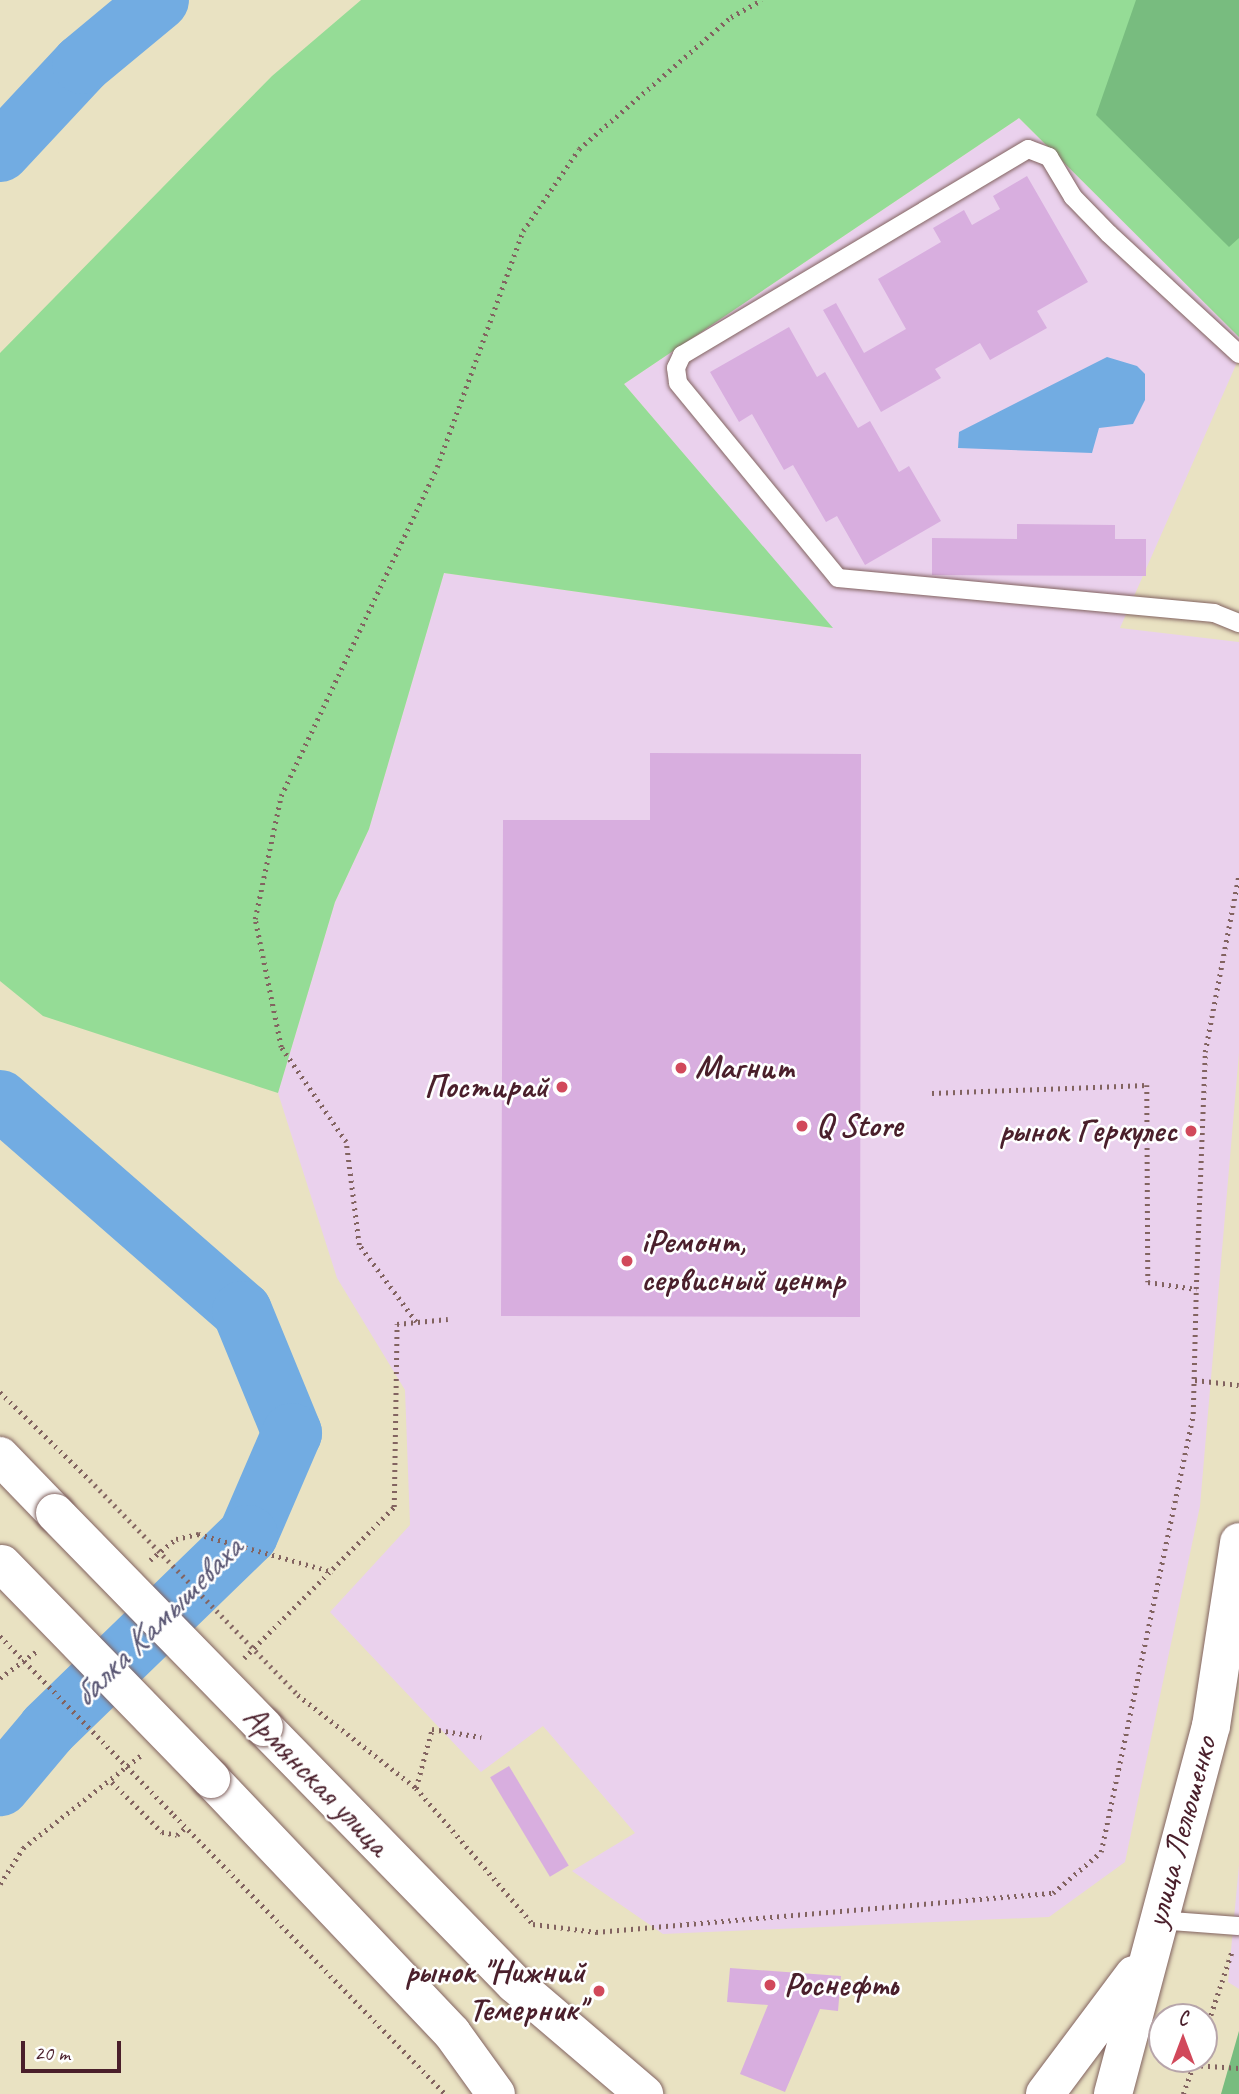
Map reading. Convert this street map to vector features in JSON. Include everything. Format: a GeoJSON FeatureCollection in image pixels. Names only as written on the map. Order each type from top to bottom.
{"type":"FeatureCollection","features":[{"type":"Feature","properties":{"kind":"main road","name":"Армянская улица"},"geometry":{"type":"LineString","coordinates":[[0,1456],[515,1984],[644,2094]]}},
{"type":"Feature","properties":{"kind":"main road","name":"улица Лелюшенко"},"geometry":{"type":"LineString","coordinates":[[1113,2094],[1157,1920],[1211,1726],[1239,1542]]}},
{"type":"Feature","properties":{"kind":"main road"},"geometry":{"type":"LineString","coordinates":[[1,1563],[452,2033],[496,2094]]}},
{"type":"Feature","properties":{"kind":"main road"},"geometry":{"type":"LineString","coordinates":[[1045,2094],[1148,1956]]}},
{"type":"Feature","properties":{"kind":"lane"},"geometry":{"type":"LineString","coordinates":[[1239,354],[1108,234],[1073,197],[1049,158],[1028,149],[682,355],[676,368],[678,383],[838,578],[1214,613],[1239,623]]}},
{"type":"Feature","properties":{"kind":"lane"},"geometry":{"type":"LineString","coordinates":[[1157,1920],[1237,1935]]}},
{"type":"Feature","properties":{"kind":"path"},"geometry":{"type":"LineString","coordinates":[[416,1322],[359,1245],[346,1142],[282,1047],[255,919],[282,796],[437,467],[523,231],[579,149],[731,17],[762,0]]}},
{"type":"Feature","properties":{"kind":"path"},"geometry":{"type":"LineString","coordinates":[[0,1392],[90,1480],[298,1695],[416,1788],[533,1924],[596,1932],[1053,1893],[1101,1852],[1195,1380],[1205,1052],[1239,874]]}},
{"type":"Feature","properties":{"kind":"path"},"geometry":{"type":"LineString","coordinates":[[932,1093],[1147,1085],[1148,1282],[1196,1289]]}},
{"type":"Feature","properties":{"kind":"path"},"geometry":{"type":"LineString","coordinates":[[232,1668],[394,1507],[397,1324],[448,1320]]}},
{"type":"Feature","properties":{"kind":"path"},"geometry":{"type":"LineString","coordinates":[[1195,1380],[1239,1385]]}},
{"type":"Feature","properties":{"kind":"path"},"geometry":{"type":"LineString","coordinates":[[0,1636],[445,2094]]}},
{"type":"Feature","properties":{"kind":"path"},"geometry":{"type":"LineString","coordinates":[[416,1788],[432,1729],[481,1737]]}},
{"type":"Feature","properties":{"kind":"path"},"geometry":{"type":"LineString","coordinates":[[0,1884],[23,1848],[112,1782],[152,1744]]}},
{"type":"Feature","properties":{"kind":"path"},"geometry":{"type":"LineString","coordinates":[[112,1782],[162,1832],[177,1835],[185,1828]]}},
{"type":"Feature","properties":{"kind":"path"},"geometry":{"type":"LineString","coordinates":[[1215,2003],[1237,1935]]}},
{"type":"Feature","properties":{"kind":"path"},"geometry":{"type":"LineString","coordinates":[[1218,2065],[1239,2068]]}},
{"type":"Feature","properties":{"kind":"path"},"geometry":{"type":"LineString","coordinates":[[1183,2094],[1191,2073]]}},
{"type":"Feature","properties":{"kind":"shaded area"},"geometry":{"type":"Polygon","coordinates":[[[1019,118],[1239,337],[1239,358],[1120,628],[1239,642],[1239,1053],[1200,1506],[1125,1862],[1049,1917],[663,1934],[572,1871],[635,1833],[543,1726],[481,1772],[330,1612],[410,1525],[405,1390],[337,1278],[278,1093],[335,902],[369,829],[444,573],[832,628],[624,384],[1019,118]]]}},
{"type":"Feature","properties":{"kind":"shaded area"},"geometry":{"type":"Polygon","coordinates":[[[1239,1865],[1239,1989],[1228,1982],[1239,1865]]]}},
{"type":"Feature","properties":{"kind":"green space"},"geometry":{"type":"Polygon","coordinates":[[[361,0],[1239,0],[1239,337],[1019,118],[624,384],[833,628],[444,573],[369,829],[335,902],[278,1093],[43,1016],[0,981],[0,353],[272,76],[361,0]]]}},
{"type":"Feature","properties":{"kind":"green space"},"geometry":{"type":"Polygon","coordinates":[[[1136,0],[1239,0],[1239,238],[1229,247],[1096,115],[1136,0]]]}},
{"type":"Feature","properties":{"kind":"green space"},"geometry":{"type":"Polygon","coordinates":[[[1239,2031],[1239,2094],[1221,2094],[1239,2031]]]}},
{"type":"Feature","properties":{"kind":"water"},"geometry":{"type":"Polygon","coordinates":[[[1107,357],[1137,366],[1145,374],[1145,400],[1133,424],[1099,428],[1092,453],[958,448],[959,432],[1107,357]]]}},
{"type":"Feature","properties":{"kind":"building"},"geometry":{"type":"Polygon","coordinates":[[[1027,176],[1088,282],[1037,311],[1047,328],[990,360],[980,343],[935,369],[941,378],[881,412],[823,310],[836,303],[864,353],[906,329],[878,279],[941,242],[933,228],[964,210],[972,225],[1000,209],[993,196],[1027,176]]]}},
{"type":"Feature","properties":{"kind":"building"},"geometry":{"type":"Polygon","coordinates":[[[789,327],[817,377],[825,372],[858,428],[870,421],[899,472],[909,466],[941,521],[865,565],[837,516],[826,522],[793,465],[784,470],[752,414],[739,422],[710,372],[789,327]]]}},
{"type":"Feature","properties":{"kind":"building"},"geometry":{"type":"Polygon","coordinates":[[[1017,524],[1115,525],[1115,539],[1146,539],[1146,576],[932,575],[932,538],[1017,539],[1017,524]]]}},
{"type":"Feature","properties":{"kind":"building","name":"Магнит"},"geometry":{"type":"Polygon","coordinates":[[[650,753],[861,754],[860,1317],[501,1316],[503,820],[650,820],[650,753]]]}},
{"type":"Feature","properties":{"kind":"building"},"geometry":{"type":"Polygon","coordinates":[[[509,1766],[569,1865],[550,1877],[490,1777],[509,1766]]]}},
{"type":"Feature","properties":{"kind":"building"},"geometry":{"type":"Polygon","coordinates":[[[730,1968],[841,1976],[838,2011],[820,2009],[785,2092],[740,2074],[768,2005],[727,2002],[730,1968]]]}},
{"type":"Feature","properties":{"kind":"waterway","name":"балка Камышеваха"},"geometry":{"type":"LineString","coordinates":[[0,152],[82,64],[159,0]]}},
{"type":"Feature","properties":{"kind":"waterway","name":"балка Камышеваха"},"geometry":{"type":"LineString","coordinates":[[0,1100],[242,1311],[292,1433],[248,1535],[48,1729],[0,1786]]}},
{"type":"Feature","properties":{"kind":"place","name":"Магнит"},"geometry":{"type":"Point","coordinates":[681,1068]}},
{"type":"Feature","properties":{"kind":"place","name":"Постирай"},"geometry":{"type":"Point","coordinates":[562,1087]}},
{"type":"Feature","properties":{"kind":"place","name":"Q Store"},"geometry":{"type":"Point","coordinates":[802,1126]}},
{"type":"Feature","properties":{"kind":"place","name":"рынок Геркулес"},"geometry":{"type":"Point","coordinates":[1191,1131]}},
{"type":"Feature","properties":{"kind":"place","name":"iРемонт, сервисный центр"},"geometry":{"type":"Point","coordinates":[627,1261]}},
{"type":"Feature","properties":{"kind":"place","name":"Роснефть"},"geometry":{"type":"Point","coordinates":[770,1985]}},
{"type":"Feature","properties":{"kind":"place","name":"рынок \"Нижний Темерник\""},"geometry":{"type":"Point","coordinates":[599,1991]}}]}
